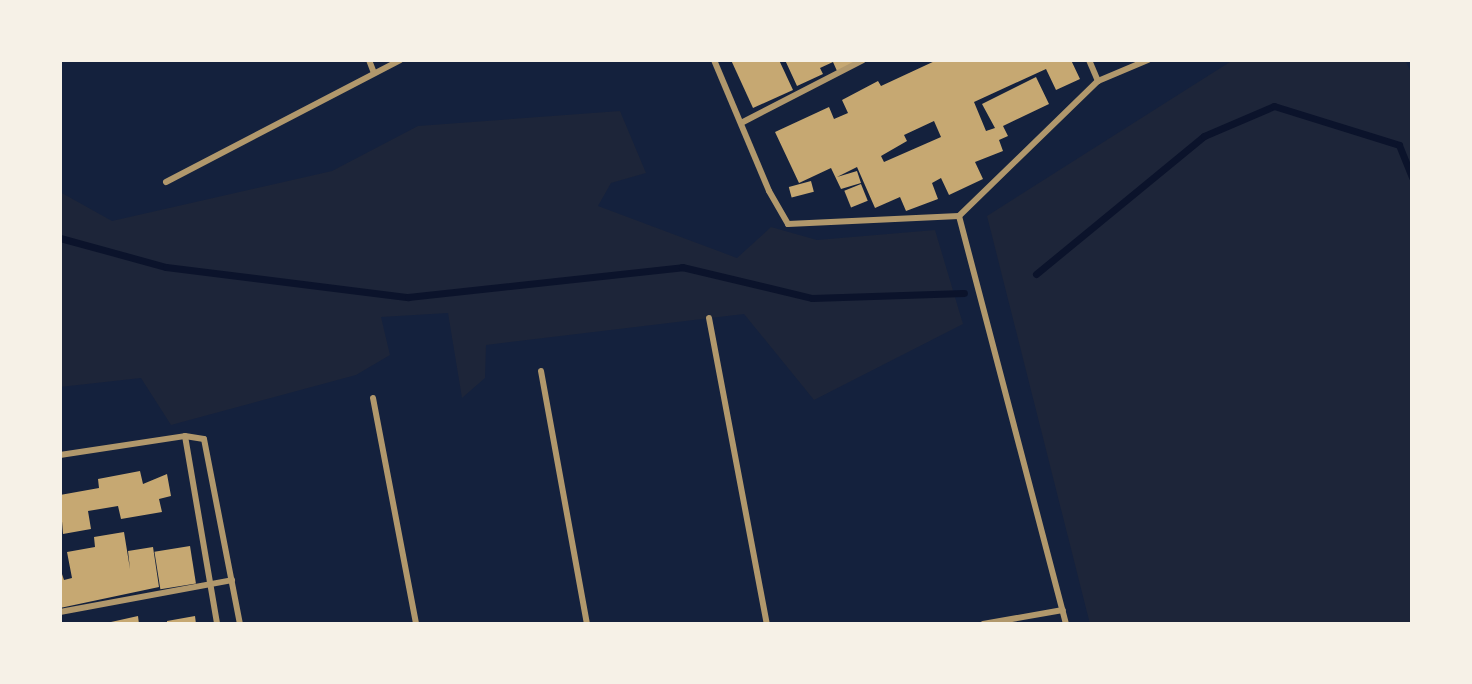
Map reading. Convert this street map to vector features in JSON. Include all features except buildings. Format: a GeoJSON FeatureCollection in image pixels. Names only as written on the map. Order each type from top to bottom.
{"type":"FeatureCollection","features":[{"type":"Feature","properties":{"kind":"street"},"geometry":{"type":"LineString","coordinates":[[369,60],[374,72]]}},
{"type":"Feature","properties":{"kind":"street"},"geometry":{"type":"LineString","coordinates":[[166,182],[400,60]]}},
{"type":"Feature","properties":{"kind":"street"},"geometry":{"type":"LineString","coordinates":[[714,60],[743,122],[769,191],[788,224],[959,216],[1098,81],[1148,60]]}},
{"type":"Feature","properties":{"kind":"street"},"geometry":{"type":"LineString","coordinates":[[743,122],[863,60]]}},
{"type":"Feature","properties":{"kind":"street"},"geometry":{"type":"LineString","coordinates":[[1089,60],[1098,81]]}},
{"type":"Feature","properties":{"kind":"street"},"geometry":{"type":"LineString","coordinates":[[959,216],[1066,624]]}},
{"type":"Feature","properties":{"kind":"street"},"geometry":{"type":"LineString","coordinates":[[709,318],[767,624]]}},
{"type":"Feature","properties":{"kind":"street"},"geometry":{"type":"LineString","coordinates":[[541,371],[587,624]]}},
{"type":"Feature","properties":{"kind":"street"},"geometry":{"type":"LineString","coordinates":[[373,398],[416,624]]}},
{"type":"Feature","properties":{"kind":"street"},"geometry":{"type":"LineString","coordinates":[[185,436],[217,624]]}},
{"type":"Feature","properties":{"kind":"street"},"geometry":{"type":"LineString","coordinates":[[60,455],[185,436],[201,437],[207,442],[240,624]]}},
{"type":"Feature","properties":{"kind":"street"},"geometry":{"type":"LineString","coordinates":[[60,612],[232,580]]}},
{"type":"Feature","properties":{"kind":"street"},"geometry":{"type":"LineString","coordinates":[[983,624],[1063,610]]}},
{"type":"Feature","properties":{"kind":"shaded area"},"geometry":{"type":"Polygon","coordinates":[[[1233,60],[1405,60],[1412,74],[1412,624],[1090,624],[987,216],[1233,60]]]}},
{"type":"Feature","properties":{"kind":"shaded area"},"geometry":{"type":"Polygon","coordinates":[[[620,111],[646,173],[611,183],[598,206],[737,258],[771,227],[817,240],[935,230],[963,324],[814,400],[744,314],[486,345],[485,378],[462,398],[448,313],[381,317],[390,355],[356,375],[171,425],[141,378],[60,387],[60,192],[112,221],[332,171],[418,126],[620,111]]]}},
{"type":"Feature","properties":{"kind":"waterway"},"geometry":{"type":"LineString","coordinates":[[1036,274],[1204,136],[1274,106],[1399,145],[1412,177]]}},
{"type":"Feature","properties":{"kind":"waterway"},"geometry":{"type":"LineString","coordinates":[[60,238],[166,267],[408,297],[682,267],[812,298],[964,293]]}}]}
